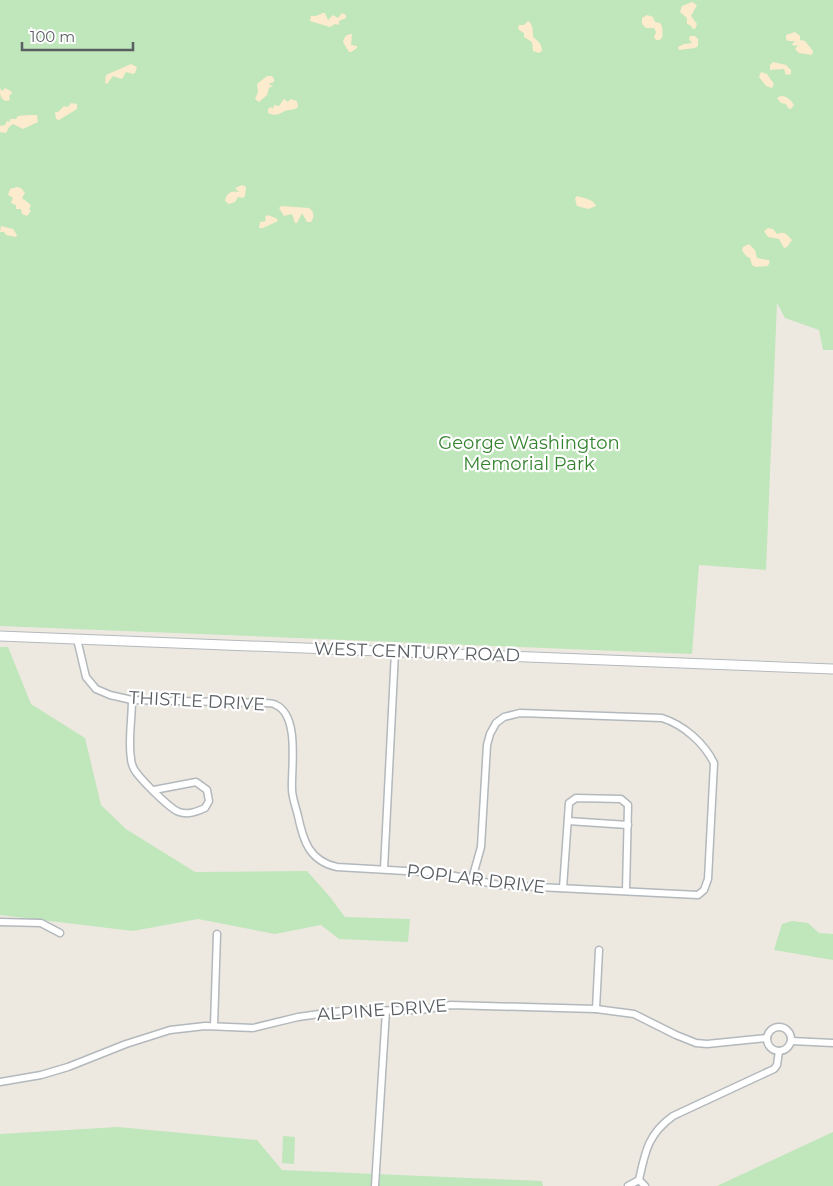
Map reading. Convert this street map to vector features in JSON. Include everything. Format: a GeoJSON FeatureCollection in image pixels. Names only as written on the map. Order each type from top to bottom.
{"type":"FeatureCollection","features":[{"type":"Feature","properties":{"kind":"main road","name":"WEST CENTURY ROAD"},"geometry":{"type":"LineString","coordinates":[[0,636],[833,669]]}},
{"type":"Feature","properties":{"kind":"street","name":"THISTLE DRIVE"},"geometry":{"type":"LineString","coordinates":[[77,639],[83,669],[90,684],[102,693],[132,700],[265,703],[276,705],[284,712],[290,724],[292,739],[292,791],[303,837]]}},
{"type":"Feature","properties":{"kind":"street"},"geometry":{"type":"LineString","coordinates":[[384,869],[395,652]]}},
{"type":"Feature","properties":{"kind":"street"},"geometry":{"type":"LineString","coordinates":[[132,700],[130,758],[134,769],[154,790],[176,811],[186,814],[205,808],[209,801],[207,790],[196,782],[154,790]]}},
{"type":"Feature","properties":{"kind":"street","name":"POPLAR DRIVE"},"geometry":{"type":"LineString","coordinates":[[303,837],[314,856],[326,865],[336,868],[440,873],[499,885],[698,895],[707,886],[714,763],[709,753],[698,740],[678,725],[662,718],[528,712],[504,717],[496,723],[487,744],[480,847],[472,879]]}},
{"type":"Feature","properties":{"kind":"street"},"geometry":{"type":"LineString","coordinates":[[564,888],[569,803],[576,798],[621,799],[628,805],[626,891]]}},
{"type":"Feature","properties":{"kind":"street"},"geometry":{"type":"LineString","coordinates":[[568,821],[628,825]]}},
{"type":"Feature","properties":{"kind":"street"},"geometry":{"type":"LineString","coordinates":[[0,922],[41,923],[60,934]]}},
{"type":"Feature","properties":{"kind":"street"},"geometry":{"type":"LineString","coordinates":[[214,1026],[217,934]]}},
{"type":"Feature","properties":{"kind":"street"},"geometry":{"type":"LineString","coordinates":[[596,1009],[599,950]]}},
{"type":"Feature","properties":{"kind":"street","name":"ALPINE DRIVE"},"geometry":{"type":"LineString","coordinates":[[0,1082],[41,1075],[68,1067],[150,1035],[191,1027],[253,1028],[319,1013],[421,1010],[450,1005],[596,1009],[634,1014],[676,1036],[696,1043],[767,1038]]}},
{"type":"Feature","properties":{"kind":"street"},"geometry":{"type":"LineString","coordinates":[[375,1186],[386,1011]]}},
{"type":"Feature","properties":{"kind":"street"},"geometry":{"type":"LineString","coordinates":[[782,1027],[789,1031],[791,1041],[786,1049],[779,1051],[770,1047],[767,1038],[772,1029],[782,1027]]}},
{"type":"Feature","properties":{"kind":"street"},"geometry":{"type":"LineString","coordinates":[[791,1041],[833,1043]]}},
{"type":"Feature","properties":{"kind":"street"},"geometry":{"type":"LineString","coordinates":[[628,1186],[639,1180],[648,1143],[664,1123],[673,1116],[774,1069],[777,1065],[779,1051]]}},
{"type":"Feature","properties":{"kind":"street"},"geometry":{"type":"LineString","coordinates":[[639,1180],[645,1186]]}},
{"type":"Feature","properties":{"kind":"green space","name":"George Washington Memorial Park"},"geometry":{"type":"Polygon","coordinates":[[[0,0],[833,0],[833,350],[823,350],[819,330],[785,318],[777,303],[766,570],[699,565],[692,654],[0,626],[0,0]]]}},
{"type":"Feature","properties":{"kind":"green space"},"geometry":{"type":"Polygon","coordinates":[[[0,647],[8,647],[31,704],[85,738],[101,805],[126,829],[195,872],[307,871],[345,917],[410,919],[408,942],[339,939],[321,925],[275,934],[198,919],[133,931],[0,915],[0,647]]]}},
{"type":"Feature","properties":{"kind":"green space"},"geometry":{"type":"Polygon","coordinates":[[[792,921],[808,923],[819,933],[833,934],[833,960],[774,950],[782,924],[792,921]]]}},
{"type":"Feature","properties":{"kind":"green space"},"geometry":{"type":"Polygon","coordinates":[[[118,1127],[257,1140],[282,1170],[542,1181],[543,1186],[0,1186],[0,1134],[118,1127]]]}},
{"type":"Feature","properties":{"kind":"green space"},"geometry":{"type":"Polygon","coordinates":[[[833,1132],[833,1186],[717,1186],[833,1132]]]}},
{"type":"Feature","properties":{"kind":"green space"},"geometry":{"type":"Polygon","coordinates":[[[283,1136],[295,1137],[294,1164],[282,1163],[283,1136]]]}},
{"type":"Feature","properties":{"kind":"sand"},"geometry":{"type":"Polygon","coordinates":[[[692,2],[697,5],[691,16],[697,24],[695,29],[687,24],[687,18],[680,12],[682,6],[692,2]]]}},
{"type":"Feature","properties":{"kind":"sand"},"geometry":{"type":"Polygon","coordinates":[[[325,13],[328,20],[333,15],[338,18],[342,13],[346,15],[346,18],[339,21],[339,25],[335,24],[330,27],[310,21],[311,16],[325,13]]]}},
{"type":"Feature","properties":{"kind":"sand"},"geometry":{"type":"Polygon","coordinates":[[[647,15],[653,17],[655,22],[661,25],[662,38],[659,40],[656,40],[654,37],[656,32],[654,28],[646,28],[642,24],[642,18],[647,15]]]}},
{"type":"Feature","properties":{"kind":"sand"},"geometry":{"type":"Polygon","coordinates":[[[528,21],[532,26],[533,37],[541,46],[542,51],[539,53],[533,51],[532,42],[524,37],[524,33],[518,28],[519,25],[524,25],[528,21]]]}},
{"type":"Feature","properties":{"kind":"sand"},"geometry":{"type":"Polygon","coordinates":[[[795,32],[800,36],[800,40],[805,41],[813,51],[812,55],[799,53],[795,49],[798,45],[794,46],[792,44],[795,41],[788,41],[786,39],[786,35],[795,32]]]}},
{"type":"Feature","properties":{"kind":"sand"},"geometry":{"type":"Polygon","coordinates":[[[352,34],[351,45],[357,46],[357,48],[349,52],[343,42],[346,36],[352,34]]]}},
{"type":"Feature","properties":{"kind":"sand"},"geometry":{"type":"Polygon","coordinates":[[[690,36],[695,36],[698,39],[698,46],[679,50],[678,47],[692,43],[689,39],[690,36]]]}},
{"type":"Feature","properties":{"kind":"sand"},"geometry":{"type":"Polygon","coordinates":[[[773,62],[786,65],[791,70],[791,74],[786,75],[784,69],[770,70],[770,65],[773,62]]]}},
{"type":"Feature","properties":{"kind":"sand"},"geometry":{"type":"Polygon","coordinates":[[[131,64],[137,67],[135,73],[126,72],[122,79],[113,76],[107,84],[105,83],[106,75],[131,64]]]}},
{"type":"Feature","properties":{"kind":"sand"},"geometry":{"type":"Polygon","coordinates":[[[761,72],[767,74],[774,84],[772,88],[766,86],[759,77],[761,72]]]}},
{"type":"Feature","properties":{"kind":"sand"},"geometry":{"type":"Polygon","coordinates":[[[267,76],[272,76],[274,79],[274,82],[268,84],[273,86],[269,88],[267,95],[259,102],[255,99],[258,92],[257,84],[267,76]]]}},
{"type":"Feature","properties":{"kind":"sand"},"geometry":{"type":"Polygon","coordinates":[[[0,88],[2,91],[5,88],[11,91],[10,100],[5,101],[2,99],[0,88]]]}},
{"type":"Feature","properties":{"kind":"sand"},"geometry":{"type":"Polygon","coordinates":[[[781,96],[792,101],[794,105],[791,109],[777,98],[781,96]]]}},
{"type":"Feature","properties":{"kind":"sand"},"geometry":{"type":"Polygon","coordinates":[[[284,99],[288,102],[290,99],[297,101],[298,107],[276,115],[268,113],[268,109],[271,107],[273,109],[274,105],[279,106],[284,99]]]}},
{"type":"Feature","properties":{"kind":"sand"},"geometry":{"type":"Polygon","coordinates":[[[71,103],[77,104],[77,109],[59,120],[56,119],[55,112],[58,112],[64,106],[68,107],[71,103]]]}},
{"type":"Feature","properties":{"kind":"sand"},"geometry":{"type":"Polygon","coordinates":[[[37,115],[38,122],[23,129],[13,124],[6,133],[0,132],[0,126],[5,125],[7,121],[10,122],[10,119],[37,115]]]}},
{"type":"Feature","properties":{"kind":"sand"},"geometry":{"type":"Polygon","coordinates":[[[242,185],[246,188],[243,198],[238,197],[235,202],[229,204],[225,201],[230,193],[234,191],[239,192],[235,188],[242,185]]]}},
{"type":"Feature","properties":{"kind":"sand"},"geometry":{"type":"Polygon","coordinates":[[[21,188],[25,193],[22,198],[31,205],[29,209],[31,211],[27,216],[22,214],[21,209],[16,209],[16,205],[11,203],[13,198],[8,195],[10,189],[21,188]]]}},
{"type":"Feature","properties":{"kind":"sand"},"geometry":{"type":"Polygon","coordinates":[[[577,196],[591,200],[596,206],[588,209],[577,206],[575,199],[577,196]]]}},
{"type":"Feature","properties":{"kind":"sand"},"geometry":{"type":"Polygon","coordinates":[[[281,206],[309,208],[313,212],[312,220],[307,222],[302,213],[297,223],[295,223],[292,214],[284,216],[279,208],[281,206]]]}},
{"type":"Feature","properties":{"kind":"sand"},"geometry":{"type":"Polygon","coordinates":[[[267,215],[276,218],[278,221],[259,228],[260,222],[266,221],[265,217],[267,215]]]}},
{"type":"Feature","properties":{"kind":"sand"},"geometry":{"type":"Polygon","coordinates":[[[1,226],[13,229],[17,235],[16,237],[0,232],[1,226]]]}},
{"type":"Feature","properties":{"kind":"sand"},"geometry":{"type":"Polygon","coordinates":[[[768,228],[773,229],[777,234],[784,233],[792,240],[787,247],[784,248],[779,239],[768,237],[764,231],[768,228]]]}},
{"type":"Feature","properties":{"kind":"sand"},"geometry":{"type":"Polygon","coordinates":[[[749,244],[755,250],[757,258],[770,261],[768,266],[755,267],[752,265],[750,258],[742,250],[743,247],[749,244]]]}}]}
